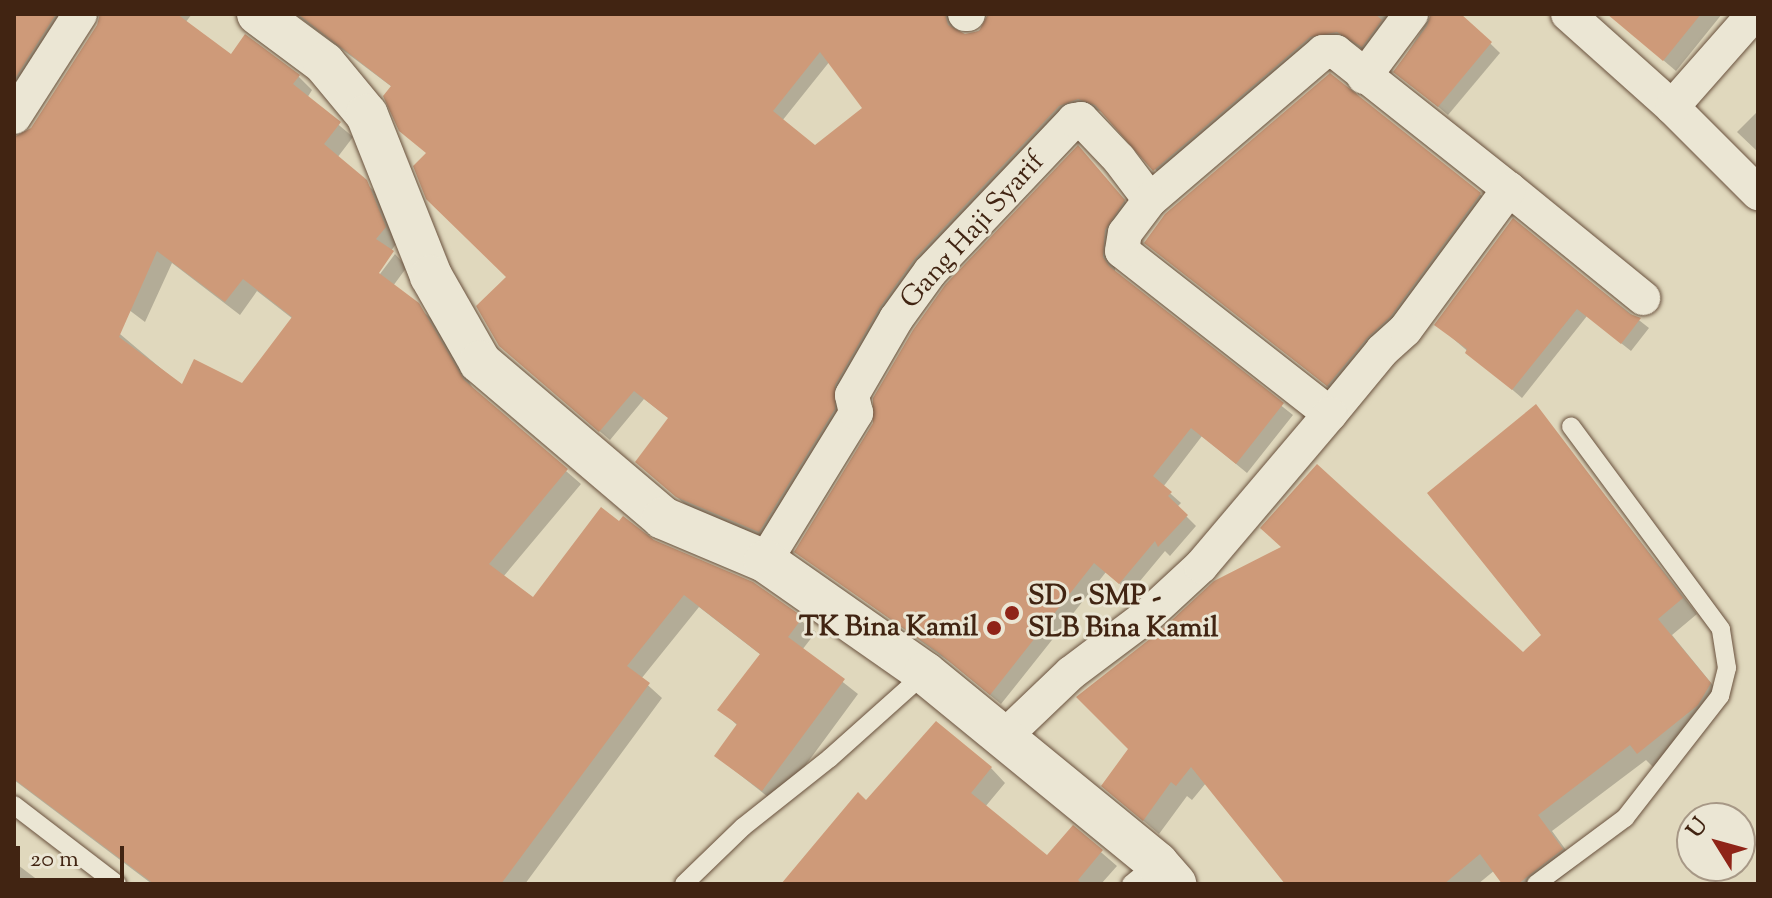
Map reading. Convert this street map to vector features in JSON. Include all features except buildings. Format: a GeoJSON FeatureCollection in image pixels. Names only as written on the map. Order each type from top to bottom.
{"type":"FeatureCollection","features":[{"type":"Feature","properties":{"kind":"street"},"geometry":{"type":"LineString","coordinates":[[14,117],[80,14]]}},
{"type":"Feature","properties":{"kind":"street"},"geometry":{"type":"LineString","coordinates":[[258,14],[324,63],[367,115],[431,276],[480,362],[663,518],[765,561],[925,673],[1004,737],[1154,877]]}},
{"type":"Feature","properties":{"kind":"street"},"geometry":{"type":"LineString","coordinates":[[1364,77],[1411,14]]}},
{"type":"Feature","properties":{"kind":"street"},"geometry":{"type":"LineString","coordinates":[[1568,14],[1672,107],[1758,193]]}},
{"type":"Feature","properties":{"kind":"street"},"geometry":{"type":"LineString","coordinates":[[1672,107],[1754,14]]}},
{"type":"Feature","properties":{"kind":"street"},"geometry":{"type":"LineString","coordinates":[[1330,414],[1122,251],[1125,233],[1150,200],[1323,52],[1336,52],[1643,298]]}},
{"type":"Feature","properties":{"kind":"street","name":"Gang Haji Syarif"},"geometry":{"type":"LineString","coordinates":[[765,561],[856,413],[852,395],[896,319],[930,272],[1074,120],[1081,119],[1119,159],[1150,200]]}},
{"type":"Feature","properties":{"kind":"street"},"geometry":{"type":"LineString","coordinates":[[1004,737],[1071,673],[1147,616],[1201,566],[1382,351],[1405,330],[1509,189]]}},
{"type":"Feature","properties":{"kind":"lane"},"geometry":{"type":"LineString","coordinates":[[1536,884],[1625,818],[1720,696],[1727,668],[1721,629],[1571,426]]}},
{"type":"Feature","properties":{"kind":"lane"},"geometry":{"type":"LineString","coordinates":[[684,884],[743,827],[830,758],[925,673]]}},
{"type":"Feature","properties":{"kind":"lane"},"geometry":{"type":"LineString","coordinates":[[14,805],[117,884]]}},
{"type":"Feature","properties":{"kind":"place","name":"SD - SMP - SLB Bina Kamil"},"geometry":{"type":"Point","coordinates":[1012,613]}},
{"type":"Feature","properties":{"kind":"place","name":"TK Bina Kamil"},"geometry":{"type":"Point","coordinates":[994,628]}}]}
